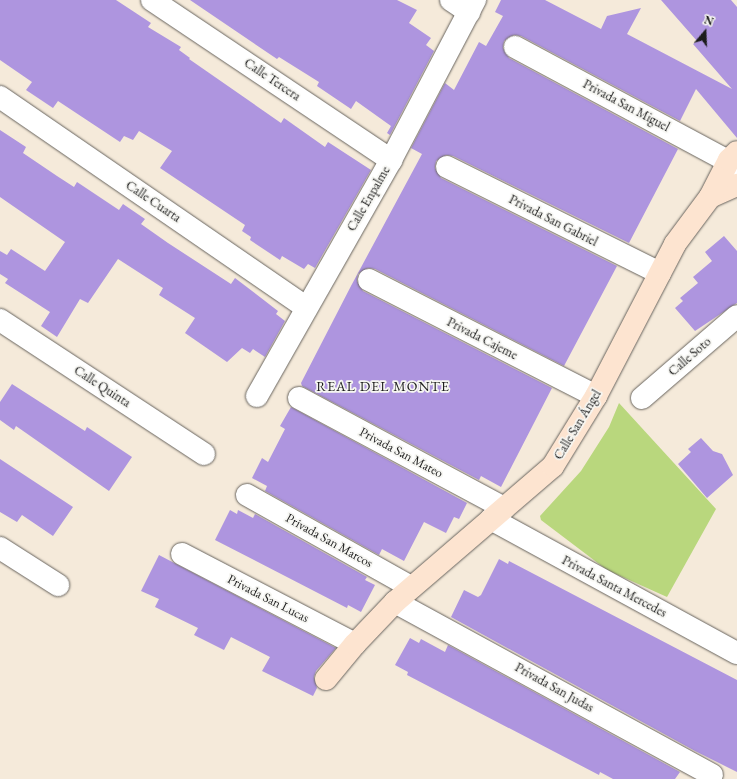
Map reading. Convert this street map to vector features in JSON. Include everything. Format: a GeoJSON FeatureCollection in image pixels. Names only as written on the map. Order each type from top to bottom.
{"type":"FeatureCollection","features":[{"type":"Feature","properties":{"kind":"street","name":"Calle Tercera"},"geometry":{"type":"LineString","coordinates":[[152,0],[392,160]]}},
{"type":"Feature","properties":{"kind":"street"},"geometry":{"type":"LineString","coordinates":[[451,0],[472,6]]}},
{"type":"Feature","properties":{"kind":"street","name":"Calle Enpalme"},"geometry":{"type":"LineString","coordinates":[[258,396],[306,307],[392,160],[472,6]]}},
{"type":"Feature","properties":{"kind":"street","name":"Privada San Miguel"},"geometry":{"type":"LineString","coordinates":[[516,47],[734,159]]}},
{"type":"Feature","properties":{"kind":"street","name":"Calle Cuarta"},"geometry":{"type":"LineString","coordinates":[[0,97],[306,307]]}},
{"type":"Feature","properties":{"kind":"street","name":"Calle San Ángel"},"geometry":{"type":"LineString","coordinates":[[326,679],[355,644],[394,602],[553,466],[596,396],[660,273],[689,223],[710,197],[734,159]]}},
{"type":"Feature","properties":{"kind":"street","name":"Privada San Gabriel"},"geometry":{"type":"LineString","coordinates":[[448,167],[660,273]]}},
{"type":"Feature","properties":{"kind":"street","name":"Calle San Ángel"},"geometry":{"type":"LineString","coordinates":[[710,197],[737,185]]}},
{"type":"Feature","properties":{"kind":"street","name":"Privada Cajeme"},"geometry":{"type":"LineString","coordinates":[[369,280],[596,396]]}},
{"type":"Feature","properties":{"kind":"street","name":"Calle Soto"},"geometry":{"type":"LineString","coordinates":[[642,398],[737,316]]}},
{"type":"Feature","properties":{"kind":"street","name":"Calle Quinta"},"geometry":{"type":"LineString","coordinates":[[0,320],[204,454]]}},
{"type":"Feature","properties":{"kind":"street","name":"Privada San Mateo"},"geometry":{"type":"LineString","coordinates":[[299,398],[497,514]]}},
{"type":"Feature","properties":{"kind":"street","name":"Privada San Marcos"},"geometry":{"type":"LineString","coordinates":[[247,495],[411,587]]}},
{"type":"Feature","properties":{"kind":"street","name":"Privada Santa Mercedes"},"geometry":{"type":"LineString","coordinates":[[497,514],[737,653]]}},
{"type":"Feature","properties":{"kind":"street"},"geometry":{"type":"LineString","coordinates":[[0,548],[58,585]]}},
{"type":"Feature","properties":{"kind":"street","name":"Privada San Lucas"},"geometry":{"type":"LineString","coordinates":[[182,554],[355,644]]}},
{"type":"Feature","properties":{"kind":"street","name":"Privada San Judas"},"geometry":{"type":"LineString","coordinates":[[394,602],[712,775]]}},
{"type":"Feature","properties":{"kind":"green space"},"geometry":{"type":"Polygon","coordinates":[[[619,403],[716,509],[667,597],[607,570],[541,520],[540,516],[581,471],[609,427],[619,403]]]}},
{"type":"Feature","properties":{"kind":"building"},"geometry":{"type":"Polygon","coordinates":[[[0,0],[116,0],[151,23],[148,27],[181,47],[179,50],[190,58],[189,59],[281,123],[284,118],[325,147],[328,142],[371,170],[315,268],[308,264],[304,269],[282,256],[280,260],[250,240],[251,237],[242,231],[245,225],[160,168],[172,151],[139,131],[133,140],[124,136],[120,142],[58,101],[53,108],[26,90],[32,82],[0,60],[0,0]]]}},
{"type":"Feature","properties":{"kind":"building"},"geometry":{"type":"Polygon","coordinates":[[[190,0],[397,0],[417,10],[409,23],[431,38],[426,45],[434,51],[390,135],[387,133],[391,126],[356,101],[351,109],[317,86],[319,82],[279,57],[277,59],[190,0]]]}},
{"type":"Feature","properties":{"kind":"building"},"geometry":{"type":"Polygon","coordinates":[[[501,0],[545,0],[601,29],[607,16],[641,8],[627,34],[732,89],[693,44],[697,41],[661,0],[731,0],[737,7],[737,138],[696,89],[680,121],[521,36],[514,35],[504,41],[503,48],[509,58],[678,149],[629,243],[453,156],[446,155],[436,161],[435,168],[441,178],[617,266],[564,366],[375,269],[368,268],[358,274],[357,281],[363,291],[552,388],[501,487],[481,476],[479,480],[302,386],[301,383],[351,286],[422,154],[411,148],[445,83],[454,90],[479,42],[486,46],[503,16],[495,12],[501,0]]]}},
{"type":"Feature","properties":{"kind":"building"},"geometry":{"type":"Polygon","coordinates":[[[0,130],[26,147],[23,153],[57,176],[74,187],[77,182],[119,210],[123,204],[145,219],[141,224],[168,243],[231,284],[235,278],[278,311],[276,314],[285,321],[265,357],[253,349],[250,353],[242,348],[227,362],[185,333],[195,318],[159,295],[163,288],[118,259],[88,303],[80,299],[57,337],[41,326],[50,312],[5,283],[8,279],[0,274],[0,251],[7,255],[11,249],[45,271],[65,242],[0,197],[0,130]]]}},
{"type":"Feature","properties":{"kind":"building"},"geometry":{"type":"Polygon","coordinates":[[[724,236],[737,251],[737,303],[695,331],[675,308],[683,301],[680,298],[698,283],[693,277],[712,261],[705,252],[724,236]]]}},
{"type":"Feature","properties":{"kind":"building"},"geometry":{"type":"Polygon","coordinates":[[[12,384],[85,431],[87,427],[132,457],[109,491],[16,426],[14,430],[0,420],[0,402],[12,384]]]}},
{"type":"Feature","properties":{"kind":"building"},"geometry":{"type":"Polygon","coordinates":[[[291,407],[467,503],[459,519],[454,517],[446,533],[424,522],[404,561],[382,549],[379,555],[265,491],[267,486],[252,478],[262,458],[268,462],[285,429],[280,426],[291,407]]]}},
{"type":"Feature","properties":{"kind":"building"},"geometry":{"type":"Polygon","coordinates":[[[701,438],[713,451],[722,454],[733,475],[707,498],[678,464],[691,452],[688,449],[701,438]]]}},
{"type":"Feature","properties":{"kind":"building"},"geometry":{"type":"Polygon","coordinates":[[[0,459],[73,507],[53,536],[22,515],[17,522],[0,512],[0,459]]]}},
{"type":"Feature","properties":{"kind":"building"},"geometry":{"type":"Polygon","coordinates":[[[230,510],[237,514],[238,510],[253,518],[255,514],[367,577],[365,580],[375,585],[361,612],[348,605],[347,608],[215,540],[230,510]]]}},
{"type":"Feature","properties":{"kind":"building"},"geometry":{"type":"Polygon","coordinates":[[[159,555],[336,648],[316,671],[314,677],[317,688],[313,696],[262,671],[270,657],[231,637],[224,650],[194,635],[198,628],[155,607],[159,599],[141,591],[159,555]]]}},
{"type":"Feature","properties":{"kind":"building"},"geometry":{"type":"Polygon","coordinates":[[[499,559],[508,564],[509,561],[737,680],[737,772],[695,751],[451,617],[464,590],[478,597],[481,595],[499,559]]]}},
{"type":"Feature","properties":{"kind":"building"},"geometry":{"type":"Polygon","coordinates":[[[410,638],[419,643],[421,639],[445,652],[448,645],[680,772],[675,779],[613,779],[600,772],[599,775],[407,675],[408,672],[395,665],[410,638]]]}},
{"type":"Feature","properties":{"kind":"district","name":"REAL DEL MONTE"},"geometry":{"type":"Point","coordinates":[383,386]}}]}
